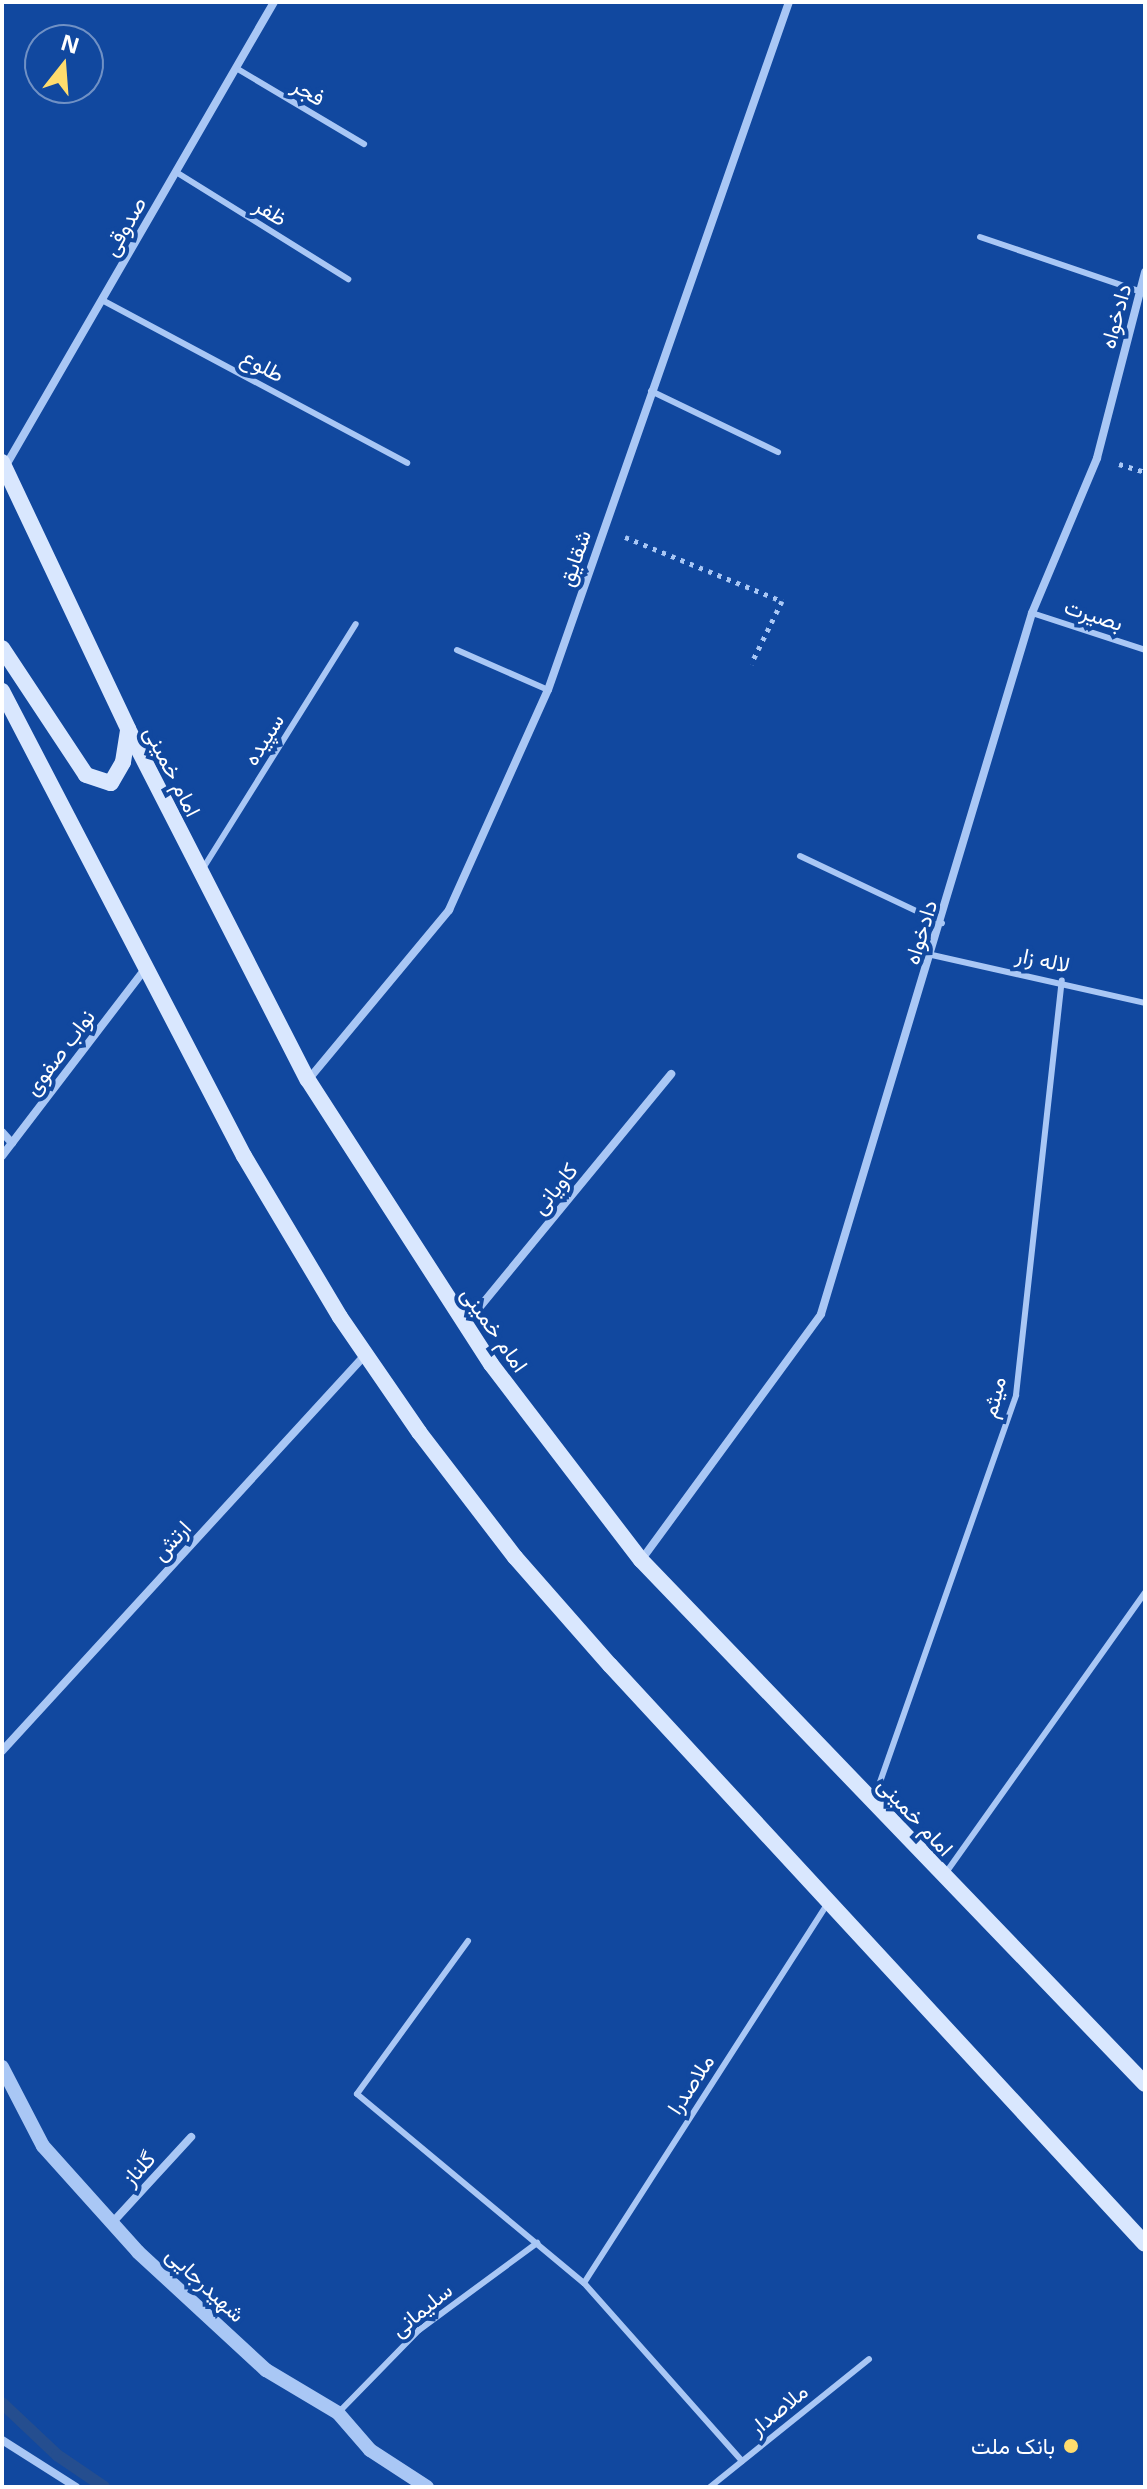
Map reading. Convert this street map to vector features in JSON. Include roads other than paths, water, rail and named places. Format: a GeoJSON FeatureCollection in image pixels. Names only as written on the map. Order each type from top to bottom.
{"type":"FeatureCollection","features":[{"type":"Feature","properties":{"kind":"main road","name":"امام خمینی"},"geometry":{"type":"LineString","coordinates":[[4,465],[128,729],[308,1080],[465,1325],[641,1560],[1145,2084]]}},
{"type":"Feature","properties":{"kind":"main road"},"geometry":{"type":"LineString","coordinates":[[2,648],[86,775],[111,783],[123,762],[128,729]]}},
{"type":"Feature","properties":{"kind":"main road"},"geometry":{"type":"LineString","coordinates":[[2,691],[244,1156],[366,1354],[515,1557],[827,1905],[1145,2244]]}},
{"type":"Feature","properties":{"kind":"street","name":"صدوقی"},"geometry":{"type":"LineString","coordinates":[[4,465],[274,2]]}},
{"type":"Feature","properties":{"kind":"street","name":"شقایق"},"geometry":{"type":"LineString","coordinates":[[308,1080],[449,910],[548,690],[789,2]]}},
{"type":"Feature","properties":{"kind":"street","name":"دادخواه"},"geometry":{"type":"LineString","coordinates":[[641,1560],[821,1314],[942,923],[1032,613],[1097,458],[1145,272]]}},
{"type":"Feature","properties":{"kind":"street","name":"نواب صفوی"},"geometry":{"type":"LineString","coordinates":[[2,1156],[145,969]]}},
{"type":"Feature","properties":{"kind":"street","name":"کاویانی"},"geometry":{"type":"LineString","coordinates":[[465,1325],[671,1074]]}},
{"type":"Feature","properties":{"kind":"street"},"geometry":{"type":"LineString","coordinates":[[2,1132],[12,1143]]}},
{"type":"Feature","properties":{"kind":"street","name":"ارتش"},"geometry":{"type":"LineString","coordinates":[[2,1751],[366,1354]]}},
{"type":"Feature","properties":{"kind":"street","name":"شهیدرجایی"},"geometry":{"type":"LineString","coordinates":[[2,2067],[43,2146],[112,2223],[266,2370],[338,2413],[370,2450],[427,2487]]}},
{"type":"Feature","properties":{"kind":"street","name":"گلناز"},"geometry":{"type":"LineString","coordinates":[[112,2223],[191,2137]]}},
{"type":"Feature","properties":{"kind":"street"},"geometry":{"type":"LineString","coordinates":[[2,2440],[76,2487]]}},
{"type":"Feature","properties":{"kind":"lane","name":"فجر"},"geometry":{"type":"LineString","coordinates":[[236,68],[364,144]]}},
{"type":"Feature","properties":{"kind":"lane","name":"ظفر"},"geometry":{"type":"LineString","coordinates":[[176,172],[348,279]]}},
{"type":"Feature","properties":{"kind":"lane"},"geometry":{"type":"LineString","coordinates":[[980,237],[1139,291]]}},
{"type":"Feature","properties":{"kind":"lane","name":"طلوع"},"geometry":{"type":"LineString","coordinates":[[102,300],[407,463]]}},
{"type":"Feature","properties":{"kind":"lane"},"geometry":{"type":"LineString","coordinates":[[651,391],[778,452]]}},
{"type":"Feature","properties":{"kind":"lane","name":"بصیرت"},"geometry":{"type":"LineString","coordinates":[[1032,613],[1145,650]]}},
{"type":"Feature","properties":{"kind":"lane","name":"سپیده"},"geometry":{"type":"LineString","coordinates":[[200,873],[356,624]]}},
{"type":"Feature","properties":{"kind":"lane"},"geometry":{"type":"LineString","coordinates":[[457,650],[548,690]]}},
{"type":"Feature","properties":{"kind":"lane"},"geometry":{"type":"LineString","coordinates":[[800,856],[942,923]]}},
{"type":"Feature","properties":{"kind":"lane","name":"لاله زار"},"geometry":{"type":"LineString","coordinates":[[932,955],[1062,981],[1145,1003]]}},
{"type":"Feature","properties":{"kind":"lane","name":"میثم"},"geometry":{"type":"LineString","coordinates":[[873,1802],[1016,1395],[1062,981]]}},
{"type":"Feature","properties":{"kind":"lane"},"geometry":{"type":"LineString","coordinates":[[943,1877],[1145,1593]]}},
{"type":"Feature","properties":{"kind":"lane","name":"ملاصدرا"},"geometry":{"type":"LineString","coordinates":[[584,2283],[827,1905]]}},
{"type":"Feature","properties":{"kind":"lane"},"geometry":{"type":"LineString","coordinates":[[468,1941],[357,2094],[584,2283],[742,2461]]}},
{"type":"Feature","properties":{"kind":"lane","name":"سلیمانی"},"geometry":{"type":"LineString","coordinates":[[338,2413],[419,2330],[537,2243]]}},
{"type":"Feature","properties":{"kind":"lane","name":"ملاصدار"},"geometry":{"type":"LineString","coordinates":[[710,2487],[869,2359]]}},
{"type":"Feature","properties":{"kind":"waterway"},"geometry":{"type":"LineString","coordinates":[[2,2403],[57,2455],[104,2487]]}},
{"type":"Feature","properties":{"kind":"place","name":"بانک ملت"},"geometry":{"type":"Point","coordinates":[1071,2446]}}]}
